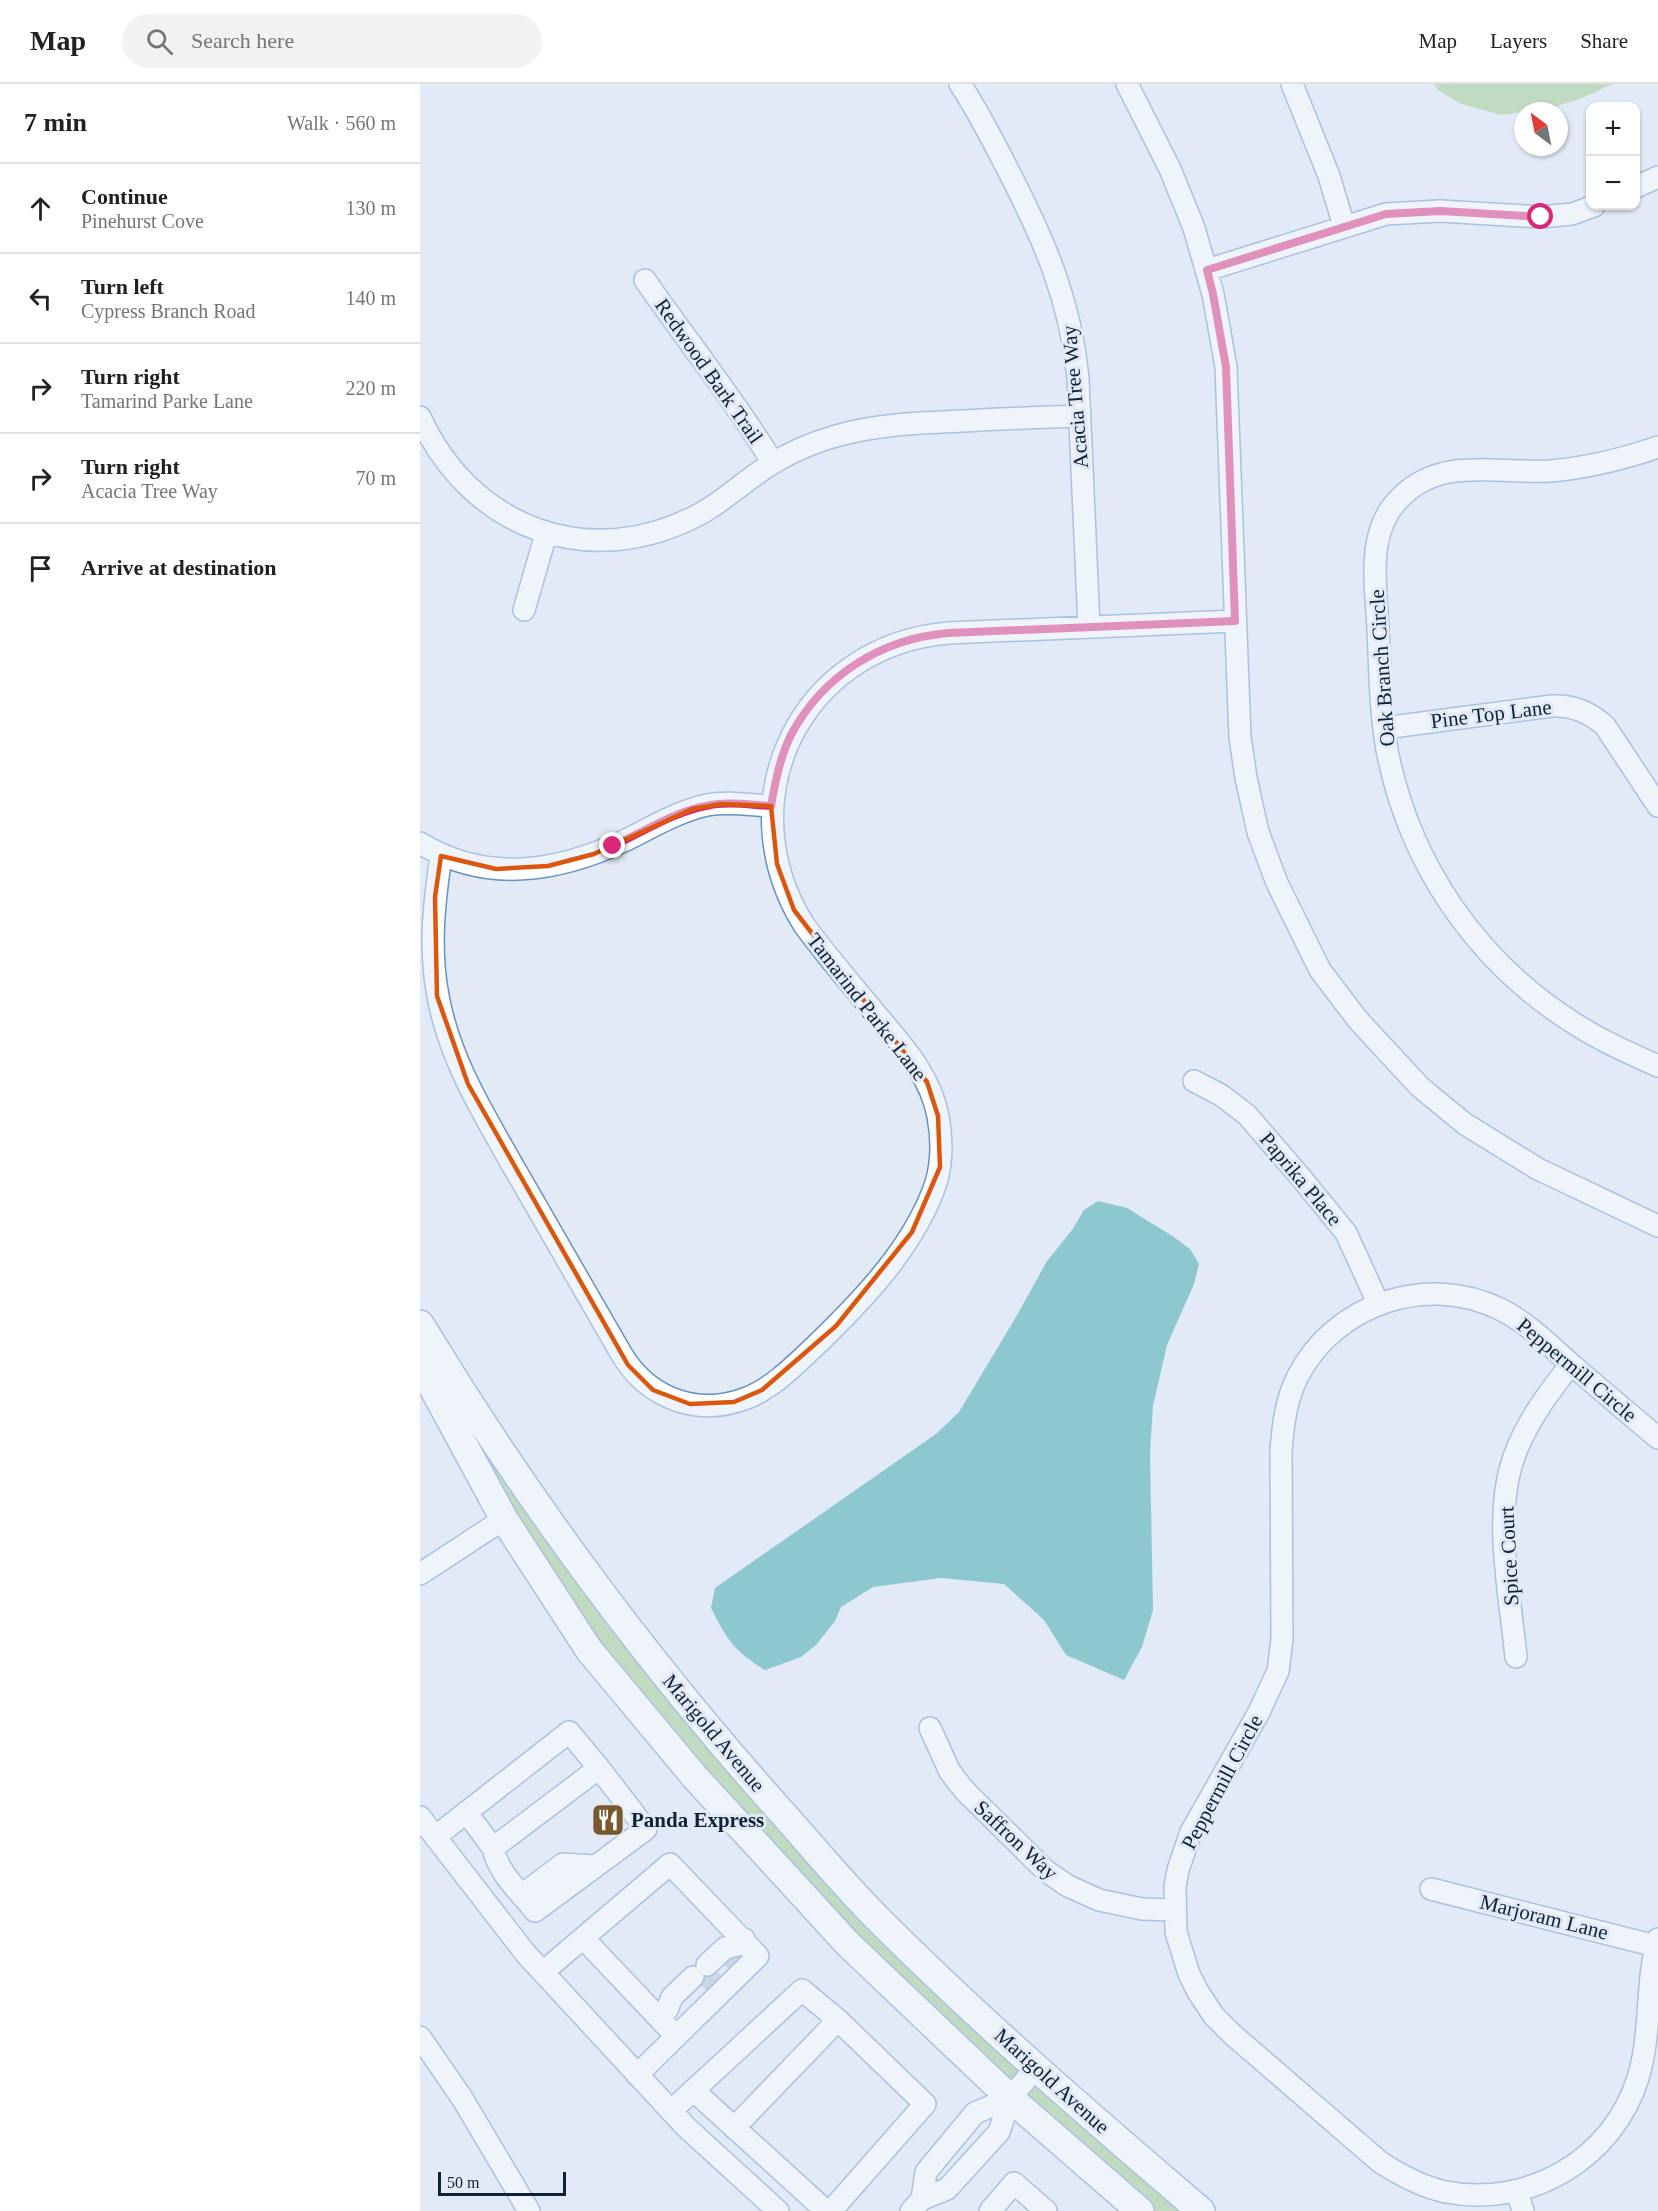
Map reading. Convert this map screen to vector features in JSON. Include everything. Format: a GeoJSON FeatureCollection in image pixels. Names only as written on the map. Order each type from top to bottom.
{"type":"FeatureCollection","features":[{"type":"Feature","properties":{"kind":"main road","name":"Marigold Avenue"},"geometry":{"type":"LineString","coordinates":[[420,1324],[514,1469],[609,1603],[724,1748],[876,1918],[1035,2069],[1201,2211]]}},
{"type":"Feature","properties":{"kind":"main road","name":"Marigold Avenue"},"geometry":{"type":"LineString","coordinates":[[420,1364],[504,1520],[589,1650],[694,1776],[849,1946],[1010,2098],[1140,2211]]}},
{"type":"Feature","properties":{"kind":"street","name":"Acacia Tree Way"},"geometry":{"type":"LineString","coordinates":[[960,84],[984,123],[1020,193],[1054,267],[1063,296],[1075,348],[1089,627]]}},
{"type":"Feature","properties":{"kind":"street"},"geometry":{"type":"LineString","coordinates":[[1127,84],[1182,197],[1213,294],[1226,367],[1240,737],[1258,832],[1277,883],[1308,948],[1332,988],[1358,1020],[1420,1087],[1465,1124],[1538,1169],[1658,1226]]}},
{"type":"Feature","properties":{"kind":"street"},"geometry":{"type":"LineString","coordinates":[[1292,84],[1329,176],[1344,226]]}},
{"type":"Feature","properties":{"kind":"street"},"geometry":{"type":"LineString","coordinates":[[1640,185],[1658,177]]}},
{"type":"Feature","properties":{"kind":"street"},"geometry":{"type":"LineString","coordinates":[[1207,270],[1386,214],[1440,211],[1541,217],[1572,214],[1586,209]]}},
{"type":"Feature","properties":{"kind":"street","name":"Redwood Bark Trail"},"geometry":{"type":"LineString","coordinates":[[645,280],[740,411],[773,463]]}},
{"type":"Feature","properties":{"kind":"street"},"geometry":{"type":"LineString","coordinates":[[420,417],[440,455],[468,488],[513,518],[546,534],[567,538],[615,540],[660,531],[701,513],[773,463],[807,446],[835,436],[887,426],[1080,416]]}},
{"type":"Feature","properties":{"kind":"street","name":"Oak Branch Circle"},"geometry":{"type":"LineString","coordinates":[[1658,447],[1610,461],[1569,469],[1532,472],[1461,470],[1443,472],[1421,481],[1402,495],[1386,515],[1378,536],[1376,550],[1384,728],[1399,799],[1417,844],[1444,897],[1476,940],[1512,977],[1551,1008],[1596,1036],[1658,1066]]}},
{"type":"Feature","properties":{"kind":"street"},"geometry":{"type":"LineString","coordinates":[[524,610],[546,534]]}},
{"type":"Feature","properties":{"kind":"street","name":"Tamarind Parke Lane"},"geometry":{"type":"LineString","coordinates":[[441,856],[435,897],[433,962],[437,996],[446,1029],[468,1084],[571,1268],[635,1375],[653,1390],[677,1401],[704,1405],[734,1402],[762,1390],[800,1360],[868,1291],[912,1232],[927,1203],[940,1167],[941,1135],[938,1116],[927,1082],[908,1052],[816,941],[794,910],[777,864],[771,806],[785,749],[800,721],[839,676],[873,653],[928,635],[1235,621]]}},
{"type":"Feature","properties":{"kind":"street","name":"Pine Top Lane"},"geometry":{"type":"LineString","coordinates":[[1384,728],[1552,706],[1578,709],[1593,716],[1605,726],[1658,806]]}},
{"type":"Feature","properties":{"kind":"street"},"geometry":{"type":"LineString","coordinates":[[420,843],[441,856],[468,864],[521,869],[548,866],[594,854],[700,807],[722,804],[771,806]]}},
{"type":"Feature","properties":{"kind":"street","name":"Paprika Place"},"geometry":{"type":"LineString","coordinates":[[1194,1081],[1221,1095],[1247,1115],[1303,1180],[1346,1233],[1378,1303]]}},
{"type":"Feature","properties":{"kind":"street","name":"Peppermill Circle"},"geometry":{"type":"LineString","coordinates":[[1657,1942],[1649,1982],[1643,2058],[1638,2079],[1622,2114],[1595,2149],[1571,2168],[1547,2181],[1520,2201],[1443,2191],[1407,2178],[1380,2162],[1214,2016],[1189,1974],[1176,1932],[1174,1910],[1178,1870],[1191,1832],[1260,1712],[1278,1671],[1282,1639],[1281,1451],[1283,1424],[1297,1377],[1324,1338],[1360,1312],[1378,1303],[1401,1297],[1453,1295],[1477,1300],[1513,1316],[1529,1327],[1658,1438]]}},
{"type":"Feature","properties":{"kind":"street","name":"Spice Court"},"geometry":{"type":"LineString","coordinates":[[1516,1658],[1505,1551],[1504,1514],[1508,1483],[1516,1450],[1532,1418],[1571,1364]]}},
{"type":"Feature","properties":{"kind":"street"},"geometry":{"type":"LineString","coordinates":[[420,1574],[504,1520]]}},
{"type":"Feature","properties":{"kind":"street","name":"Saffron Way"},"geometry":{"type":"LineString","coordinates":[[930,1728],[950,1772],[961,1786],[1046,1871],[1068,1886],[1099,1900],[1142,1909],[1174,1910]]}},
{"type":"Feature","properties":{"kind":"street"},"geometry":{"type":"LineString","coordinates":[[435,1837],[466,1812],[569,1732],[646,1829],[535,1911],[506,1876],[495,1859],[493,1848],[466,1812]]}},
{"type":"Feature","properties":{"kind":"street"},"geometry":{"type":"LineString","coordinates":[[493,1848],[599,1768]]}},
{"type":"Feature","properties":{"kind":"street"},"geometry":{"type":"LineString","coordinates":[[420,1817],[526,1954],[686,2127],[778,2211]]}},
{"type":"Feature","properties":{"kind":"street"},"geometry":{"type":"LineString","coordinates":[[543,1972],[670,1864],[744,1939],[758,1956],[637,2075]]}},
{"type":"Feature","properties":{"kind":"street","name":"Marjoram Lane"},"geometry":{"type":"LineString","coordinates":[[1431,1889],[1657,1942]]}},
{"type":"Feature","properties":{"kind":"street"},"geometry":{"type":"LineString","coordinates":[[583,1938],[663,2013],[676,2036]]}},
{"type":"Feature","properties":{"kind":"street"},"geometry":{"type":"LineString","coordinates":[[663,2013],[672,1997],[701,1976],[725,1948],[738,1945],[744,1939]]}},
{"type":"Feature","properties":{"kind":"street"},"geometry":{"type":"LineString","coordinates":[[671,2110],[802,1990],[838,2020],[925,2104],[831,2211]]}},
{"type":"Feature","properties":{"kind":"street"},"geometry":{"type":"LineString","coordinates":[[734,2128],[838,2020]]}},
{"type":"Feature","properties":{"kind":"street"},"geometry":{"type":"LineString","coordinates":[[420,2037],[462,2098],[529,2211]]}},
{"type":"Feature","properties":{"kind":"street"},"geometry":{"type":"LineString","coordinates":[[916,2205],[947,2189],[999,2133],[1010,2098],[1035,2069]]}},
{"type":"Feature","properties":{"kind":"street"},"geometry":{"type":"LineString","coordinates":[[693,2090],[826,2211]]}},
{"type":"Feature","properties":{"kind":"street"},"geometry":{"type":"LineString","coordinates":[[916,2205],[926,2172],[975,2114],[1010,2098]]}},
{"type":"Feature","properties":{"kind":"street"},"geometry":{"type":"LineString","coordinates":[[990,2211],[1014,2183],[1046,2211]]}},
{"type":"Feature","properties":{"kind":"highlighted area"},"geometry":{"type":"Polygon","coordinates":[[[722,804],[771,806],[777,864],[794,910],[927,1082],[938,1116],[940,1167],[912,1232],[836,1326],[762,1390],[734,1402],[690,1404],[653,1390],[628,1365],[468,1084],[437,996],[435,897],[441,856],[496,869],[548,866],[594,854],[692,809],[722,804]]]}},
{"type":"Feature","properties":{"kind":"green space"},"geometry":{"type":"Polygon","coordinates":[[[1434,84],[1613,84],[1568,103],[1514,102],[1514,113],[1501,115],[1461,104],[1438,90],[1434,84]]]}},
{"type":"Feature","properties":{"kind":"green space"},"geometry":{"type":"Polygon","coordinates":[[[443,1380],[520,1493],[1022,2069],[1009,2085],[855,1939],[596,1644],[512,1515],[443,1380]]]}},
{"type":"Feature","properties":{"kind":"green space"},"geometry":{"type":"Polygon","coordinates":[[[1037,2082],[1187,2211],[1153,2211],[1023,2098],[1037,2082]]]}},
{"type":"Feature","properties":{"kind":"water"},"geometry":{"type":"Polygon","coordinates":[[[1098,1201],[1127,1208],[1174,1237],[1190,1249],[1199,1264],[1194,1284],[1167,1345],[1153,1406],[1150,1452],[1153,1610],[1142,1647],[1124,1680],[1066,1655],[1044,1620],[1004,1584],[941,1578],[873,1587],[841,1607],[835,1621],[816,1645],[801,1657],[765,1670],[746,1657],[727,1637],[711,1608],[715,1588],[936,1434],[959,1412],[1047,1261],[1072,1230],[1084,1210],[1098,1201]]]}},
{"type":"Feature","properties":{"kind":"tunnel"},"geometry":{"type":"LineString","coordinates":[[702,1986],[731,1958],[738,1945]]}},
{"type":"Feature","properties":{"kind":"place","name":"Panda Express"},"geometry":{"type":"Point","coordinates":[608,1820]}},
{"type":"Feature","properties":{"kind":"route"},"geometry":{"type":"LineString","coordinates":[[613,846],[678,815],[707,805],[771,806],[785,749],[812,704],[839,676],[873,653],[890,645],[928,635],[948,633],[1235,621],[1226,367],[1207,270],[1386,214],[1440,211],[1541,217]]}}]}
